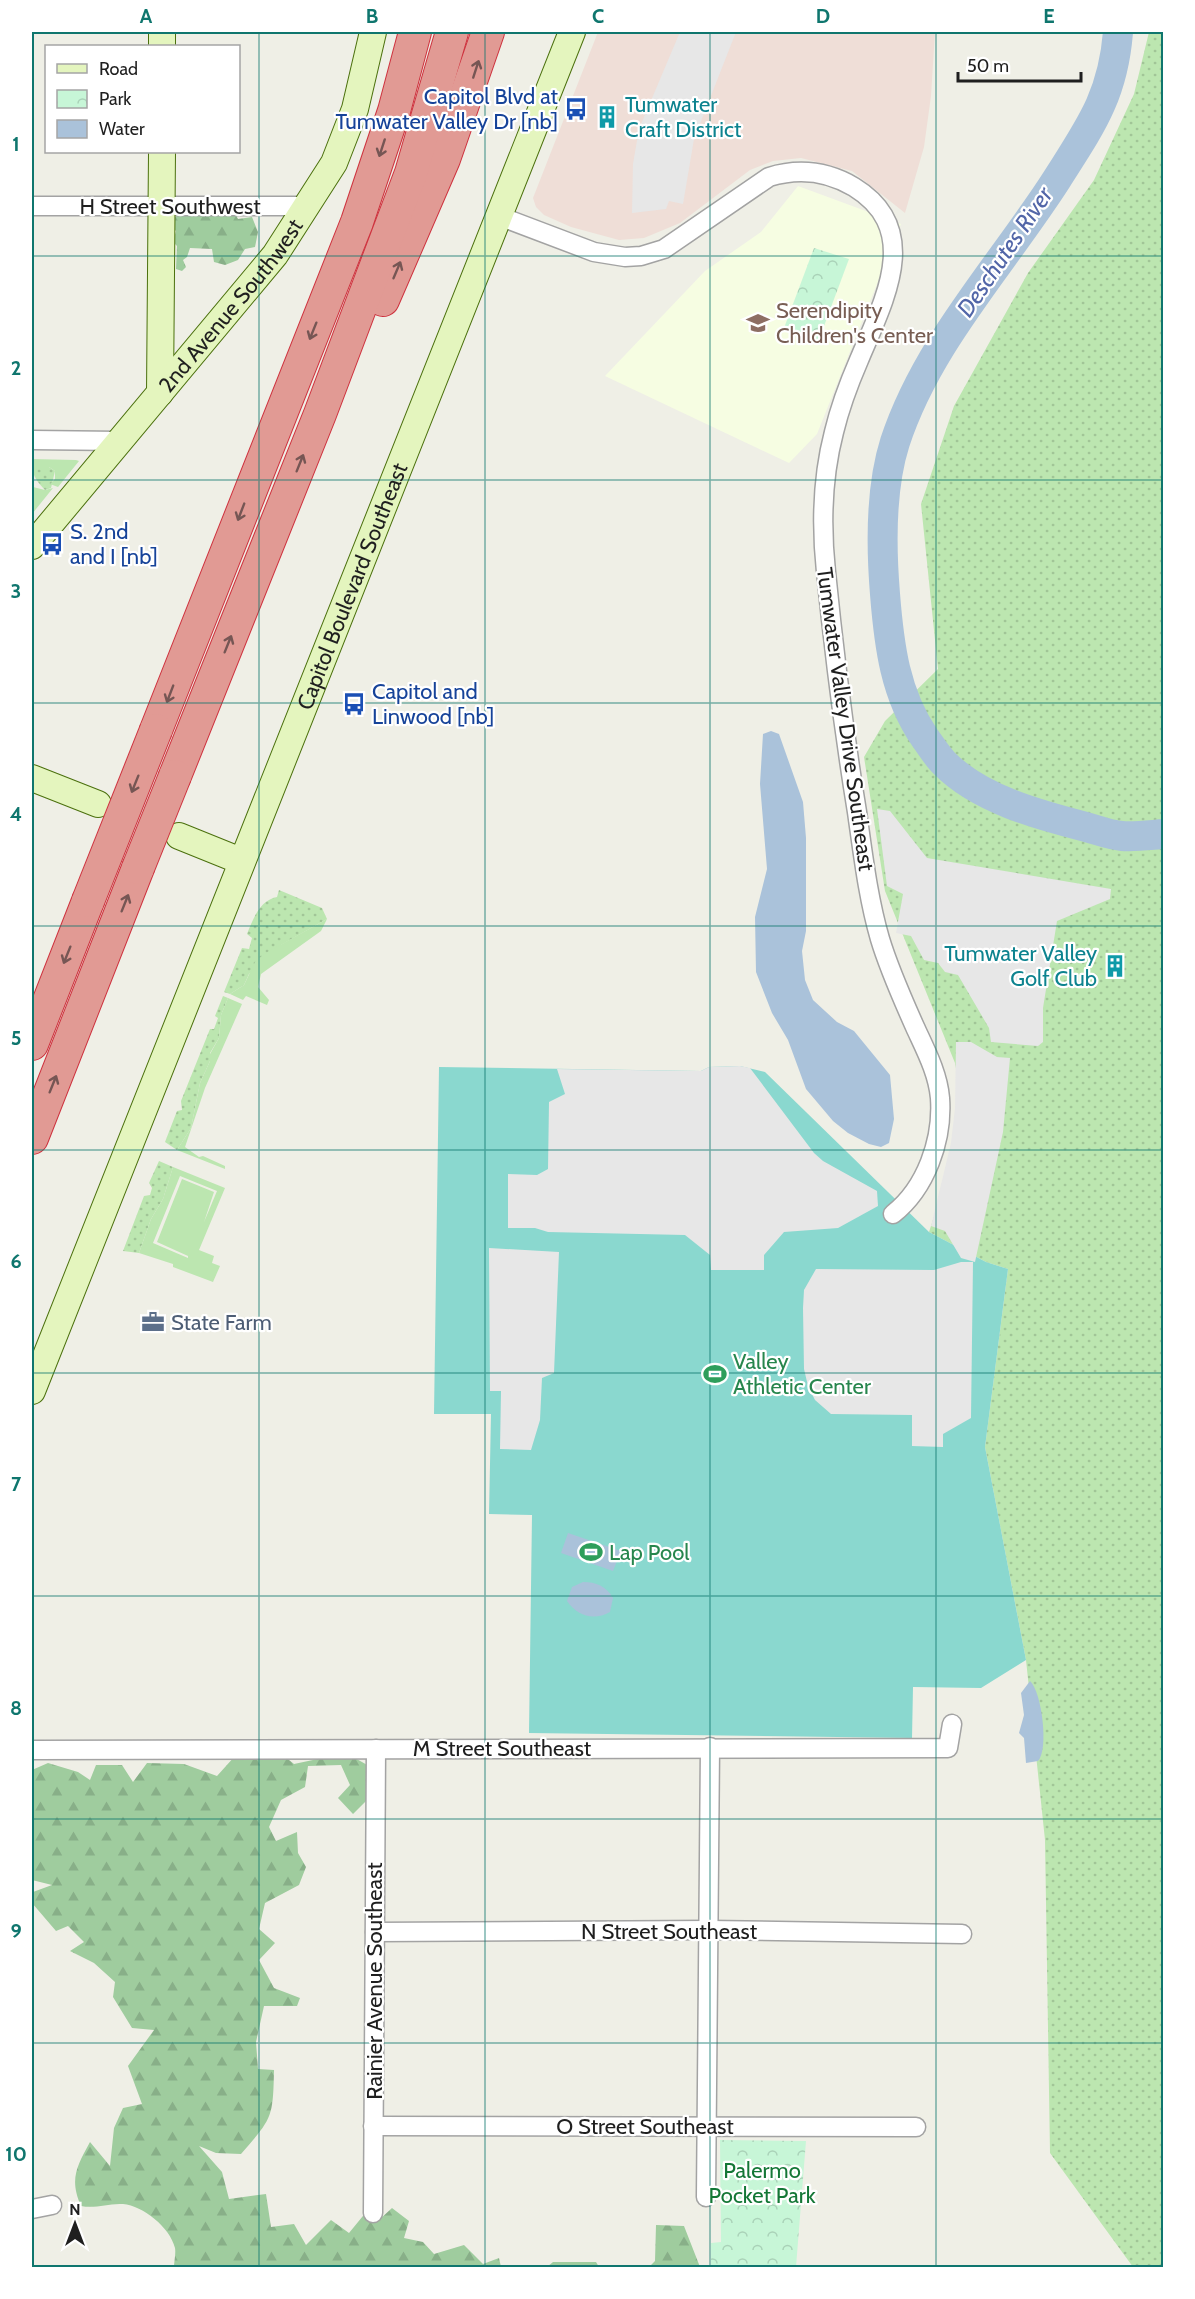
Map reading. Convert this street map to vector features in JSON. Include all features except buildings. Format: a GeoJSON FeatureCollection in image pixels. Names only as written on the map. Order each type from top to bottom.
{"type":"FeatureCollection","features":[{"type":"Feature","properties":{"kind":"highway"},"geometry":{"type":"LineString","coordinates":[[32,1044],[357,222],[394,111],[415,32]]}},
{"type":"Feature","properties":{"kind":"highway"},"geometry":{"type":"LineString","coordinates":[[32,1138],[320,414],[411,173],[452,32]]}},
{"type":"Feature","properties":{"kind":"highway"},"geometry":{"type":"LineString","coordinates":[[320,414],[391,285],[455,131],[488,32]]}},
{"type":"Feature","properties":{"kind":"main road","name":"2nd Avenue Southwest"},"geometry":{"type":"LineString","coordinates":[[32,546],[275,255],[308,206],[334,163],[355,109],[372,32]]}},
{"type":"Feature","properties":{"kind":"main road","name":"Capitol Boulevard Southeast"},"geometry":{"type":"LineString","coordinates":[[32,1391],[572,32]]}},
{"type":"Feature","properties":{"kind":"main road"},"geometry":{"type":"LineString","coordinates":[[160,393],[162,153]]}},
{"type":"Feature","properties":{"kind":"main road"},"geometry":{"type":"LineString","coordinates":[[32,778],[98,804]]}},
{"type":"Feature","properties":{"kind":"main road"},"geometry":{"type":"LineString","coordinates":[[179,836],[241,861]]}},
{"type":"Feature","properties":{"kind":"street","name":"Tumwater Valley Drive Southeast"},"geometry":{"type":"LineString","coordinates":[[499,216],[594,252],[625,257],[664,249],[769,177],[789,171],[829,175],[865,194],[882,210],[891,237],[893,256],[891,279],[834,431],[826,466],[823,537],[848,750],[872,901],[893,976],[928,1057],[940,1095],[939,1127],[927,1169],[916,1189],[893,1214]]}},
{"type":"Feature","properties":{"kind":"street","name":"H Street Southwest"},"geometry":{"type":"LineString","coordinates":[[32,206],[308,206]]}},
{"type":"Feature","properties":{"kind":"street"},"geometry":{"type":"LineString","coordinates":[[32,440],[120,441]]}},
{"type":"Feature","properties":{"kind":"street","name":"M Street Southeast"},"geometry":{"type":"LineString","coordinates":[[32,1750],[948,1748],[952,1724]]}},
{"type":"Feature","properties":{"kind":"street"},"geometry":{"type":"LineString","coordinates":[[706,2197],[710,1747]]}},
{"type":"Feature","properties":{"kind":"street","name":"Rainier Avenue Southeast"},"geometry":{"type":"LineString","coordinates":[[373,2213],[375,1749]]}},
{"type":"Feature","properties":{"kind":"street","name":"N Street Southeast"},"geometry":{"type":"LineString","coordinates":[[375,1932],[708,1930],[962,1934]]}},
{"type":"Feature","properties":{"kind":"street","name":"O Street Southeast"},"geometry":{"type":"LineString","coordinates":[[373,2126],[916,2127]]}},
{"type":"Feature","properties":{"kind":"street"},"geometry":{"type":"LineString","coordinates":[[32,2209],[52,2205]]}},
{"type":"Feature","properties":{"kind":"shaded area","name":"Tumwater Craft District"},"geometry":{"type":"Polygon","coordinates":[[[598,32],[935,32],[931,96],[924,147],[905,213],[852,171],[801,158],[773,161],[750,170],[680,223],[644,238],[619,240],[571,227],[544,215],[536,207],[533,198],[598,32]]]}},
{"type":"Feature","properties":{"kind":"shaded area"},"geometry":{"type":"Polygon","coordinates":[[[680,32],[736,32],[694,139],[683,204],[669,201],[666,209],[632,213],[633,164],[639,129],[680,32]]]}},
{"type":"Feature","properties":{"kind":"shaded area","name":"Serendipity Children's Center"},"geometry":{"type":"Polygon","coordinates":[[[798,186],[901,224],[817,434],[789,463],[605,376],[705,271],[761,232],[798,186]]]}},
{"type":"Feature","properties":{"kind":"shaded area"},"geometry":{"type":"Polygon","coordinates":[[[877,809],[890,811],[927,858],[1111,889],[1110,899],[1057,921],[1043,1008],[1043,1042],[1038,1046],[991,1042],[989,1028],[958,975],[945,972],[938,963],[924,960],[911,936],[896,933],[903,894],[887,886],[877,809]]]}},
{"type":"Feature","properties":{"kind":"shaded area"},"geometry":{"type":"Polygon","coordinates":[[[956,1042],[971,1042],[997,1057],[1010,1058],[1003,1132],[975,1262],[961,1258],[945,1231],[931,1226],[951,1143],[955,1109],[956,1042]]]}},
{"type":"Feature","properties":{"kind":"shaded area","name":"Valley Athletic Center"},"geometry":{"type":"Polygon","coordinates":[[[740,1066],[765,1072],[929,1232],[986,1262],[1008,1269],[985,1447],[1026,1660],[981,1688],[913,1687],[912,1738],[529,1733],[532,1515],[489,1514],[491,1414],[434,1414],[439,1067],[701,1071],[709,1067],[740,1066]]]}},
{"type":"Feature","properties":{"kind":"shaded area"},"geometry":{"type":"Polygon","coordinates":[[[709,1067],[750,1068],[814,1153],[823,1161],[877,1191],[878,1206],[838,1228],[784,1232],[764,1255],[764,1270],[711,1270],[710,1255],[685,1235],[548,1232],[535,1228],[508,1228],[508,1174],[537,1175],[548,1169],[549,1102],[565,1094],[557,1069],[701,1071],[709,1067]]]}},
{"type":"Feature","properties":{"kind":"shaded area"},"geometry":{"type":"Polygon","coordinates":[[[489,1248],[559,1252],[554,1373],[542,1378],[540,1420],[531,1450],[500,1449],[501,1391],[490,1391],[489,1248]]]}},
{"type":"Feature","properties":{"kind":"shaded area"},"geometry":{"type":"Polygon","coordinates":[[[961,1262],[973,1262],[971,1418],[943,1434],[943,1447],[912,1446],[912,1415],[831,1414],[815,1400],[808,1386],[804,1369],[803,1308],[804,1290],[816,1269],[934,1270],[961,1262]]]}},
{"type":"Feature","properties":{"kind":"green space"},"geometry":{"type":"Polygon","coordinates":[[[1149,32],[1163,32],[1163,2267],[1133,2267],[1050,2153],[1045,1840],[1026,1660],[985,1447],[1008,1269],[986,1262],[929,1232],[950,1168],[963,1111],[955,1063],[885,891],[864,757],[885,721],[938,669],[921,504],[954,406],[1028,273],[1094,180],[1134,94],[1149,32]]]}},
{"type":"Feature","properties":{"kind":"green space"},"geometry":{"type":"Polygon","coordinates":[[[232,208],[238,219],[252,217],[258,232],[255,247],[245,249],[238,260],[225,265],[214,262],[212,249],[190,248],[187,257],[183,260],[186,267],[182,271],[176,269],[177,246],[173,242],[176,231],[173,228],[174,218],[181,213],[232,208]]]}},
{"type":"Feature","properties":{"kind":"green space"},"geometry":{"type":"Polygon","coordinates":[[[814,248],[849,259],[818,342],[784,328],[814,248]]]}},
{"type":"Feature","properties":{"kind":"green space"},"geometry":{"type":"Polygon","coordinates":[[[32,459],[79,461],[58,487],[50,484],[55,479],[55,471],[49,467],[34,467],[32,459]]]}},
{"type":"Feature","properties":{"kind":"green space"},"geometry":{"type":"Polygon","coordinates":[[[32,465],[49,467],[55,471],[51,488],[45,490],[40,485],[34,475],[32,465]]]}},
{"type":"Feature","properties":{"kind":"green space"},"geometry":{"type":"Polygon","coordinates":[[[33,487],[45,490],[53,488],[32,514],[33,487]]]}},
{"type":"Feature","properties":{"kind":"green space"},"geometry":{"type":"Polygon","coordinates":[[[279,890],[322,908],[327,919],[281,945],[249,974],[244,985],[230,994],[224,992],[242,948],[249,949],[252,938],[247,934],[255,916],[266,902],[277,897],[279,890]]]}},
{"type":"Feature","properties":{"kind":"green space"},"geometry":{"type":"Polygon","coordinates":[[[327,919],[321,931],[261,974],[258,987],[269,1000],[267,1005],[246,996],[243,1000],[230,994],[244,985],[255,962],[264,954],[327,919]]]}},
{"type":"Feature","properties":{"kind":"green space"},"geometry":{"type":"Polygon","coordinates":[[[223,996],[228,998],[221,1015],[219,1038],[210,1053],[210,1061],[200,1083],[191,1128],[177,1150],[165,1142],[177,1111],[182,1110],[181,1101],[210,1029],[214,1029],[218,1018],[215,1016],[223,996]]]}},
{"type":"Feature","properties":{"kind":"green space"},"geometry":{"type":"Polygon","coordinates":[[[228,998],[242,1004],[205,1088],[185,1147],[199,1157],[203,1156],[225,1166],[225,1169],[177,1150],[191,1128],[200,1083],[210,1061],[210,1054],[219,1038],[221,1015],[228,998]]]}},
{"type":"Feature","properties":{"kind":"green space"},"geometry":{"type":"Polygon","coordinates":[[[159,1161],[173,1167],[163,1199],[151,1219],[139,1253],[123,1251],[144,1196],[150,1195],[152,1188],[149,1183],[159,1161]]]}},
{"type":"Feature","properties":{"kind":"green space"},"geometry":{"type":"Polygon","coordinates":[[[173,1167],[225,1188],[199,1250],[214,1256],[212,1263],[220,1266],[213,1282],[173,1267],[173,1264],[139,1253],[151,1219],[163,1199],[173,1167]],[[180,1176],[153,1243],[188,1258],[157,1242],[182,1179],[214,1192],[204,1222],[217,1191],[180,1176]]]}},
{"type":"Feature","properties":{"kind":"green space"},"geometry":{"type":"Polygon","coordinates":[[[346,1753],[369,1766],[366,1801],[353,1814],[338,1798],[350,1785],[341,1765],[308,1766],[305,1787],[281,1800],[269,1827],[276,1841],[297,1832],[298,1853],[306,1867],[299,1885],[265,1903],[259,1929],[275,1943],[259,1960],[274,1988],[300,1998],[297,2006],[264,2006],[256,2042],[258,2069],[274,2070],[273,2099],[269,2117],[241,2154],[216,2153],[199,2146],[222,2172],[229,2199],[266,2194],[271,2227],[294,2224],[306,2245],[331,2220],[349,2233],[367,2211],[379,2220],[392,2208],[409,2221],[404,2238],[423,2242],[434,2254],[464,2245],[483,2264],[499,2258],[501,2267],[174,2267],[175,2250],[172,2240],[162,2225],[147,2213],[123,2204],[81,2206],[77,2196],[76,2173],[90,2142],[110,2166],[114,2128],[123,2108],[142,2104],[128,2066],[154,2030],[132,2028],[113,1997],[115,1982],[94,1963],[70,1951],[84,1942],[68,1926],[56,1931],[32,1903],[33,1892],[52,1885],[32,1880],[32,1770],[48,1763],[78,1772],[90,1780],[96,1765],[122,1765],[133,1782],[147,1763],[184,1764],[217,1776],[235,1756],[284,1756],[294,1764],[346,1753]]]}},
{"type":"Feature","properties":{"kind":"green space","name":"Palermo Pocket Park"},"geometry":{"type":"Polygon","coordinates":[[[720,2140],[806,2141],[796,2267],[711,2267],[711,2243],[721,2242],[720,2140]]]}},
{"type":"Feature","properties":{"kind":"green space"},"geometry":{"type":"Polygon","coordinates":[[[656,2225],[684,2226],[700,2267],[649,2267],[655,2261],[656,2225]]]}},
{"type":"Feature","properties":{"kind":"green space"},"geometry":{"type":"Polygon","coordinates":[[[553,2262],[596,2262],[599,2267],[547,2267],[553,2262]]]}},
{"type":"Feature","properties":{"kind":"water"},"geometry":{"type":"Polygon","coordinates":[[[771,731],[779,734],[803,802],[806,838],[806,931],[802,951],[805,980],[813,1000],[837,1022],[854,1031],[890,1075],[894,1119],[889,1143],[881,1147],[869,1144],[848,1133],[833,1121],[806,1089],[788,1040],[772,1013],[756,972],[755,917],[767,869],[760,784],[763,734],[771,731]]]}},
{"type":"Feature","properties":{"kind":"water","name":"Lap Pool"},"geometry":{"type":"Polygon","coordinates":[[[568,1533],[621,1551],[613,1571],[561,1553],[568,1533]]]}},
{"type":"Feature","properties":{"kind":"water"},"geometry":{"type":"Polygon","coordinates":[[[583,1582],[596,1584],[607,1590],[613,1598],[610,1612],[598,1616],[586,1616],[571,1606],[567,1601],[572,1587],[583,1582]]]}},
{"type":"Feature","properties":{"kind":"water"},"geometry":{"type":"Polygon","coordinates":[[[1030,1681],[1041,1708],[1043,1745],[1038,1761],[1026,1763],[1024,1738],[1019,1733],[1024,1715],[1021,1693],[1030,1681]]]}},
{"type":"Feature","properties":{"kind":"waterway","name":"Deschutes River"},"geometry":{"type":"LineString","coordinates":[[1118,32],[1111,75],[1089,127],[1036,211],[946,338],[909,406],[890,460],[884,498],[882,537],[884,575],[889,632],[900,687],[915,722],[925,738],[936,754],[958,776],[992,796],[1011,804],[1108,834],[1132,836],[1164,834]]}},
{"type":"Feature","properties":{"kind":"place","name":"Capitol Blvd at Tumwater Valley Dr [nb]"},"geometry":{"type":"Point","coordinates":[576,109]}},
{"type":"Feature","properties":{"kind":"place","name":"Tumwater Craft District"},"geometry":{"type":"Point","coordinates":[607,117]}},
{"type":"Feature","properties":{"kind":"place","name":"Serendipity Children's Center"},"geometry":{"type":"Point","coordinates":[758,323]}},
{"type":"Feature","properties":{"kind":"place","name":"S. 2nd and I [nb]"},"geometry":{"type":"Point","coordinates":[52,544]}},
{"type":"Feature","properties":{"kind":"place","name":"Capitol and Linwood [nb]"},"geometry":{"type":"Point","coordinates":[354,704]}},
{"type":"Feature","properties":{"kind":"place","name":"Tumwater Valley Golf Club"},"geometry":{"type":"Point","coordinates":[1115,966]}},
{"type":"Feature","properties":{"kind":"place","name":"State Farm"},"geometry":{"type":"Point","coordinates":[153,1322]}},
{"type":"Feature","properties":{"kind":"place","name":"Valley Athletic Center"},"geometry":{"type":"Point","coordinates":[715,1374]}},
{"type":"Feature","properties":{"kind":"place","name":"Lap Pool"},"geometry":{"type":"Point","coordinates":[591,1552]}}]}
